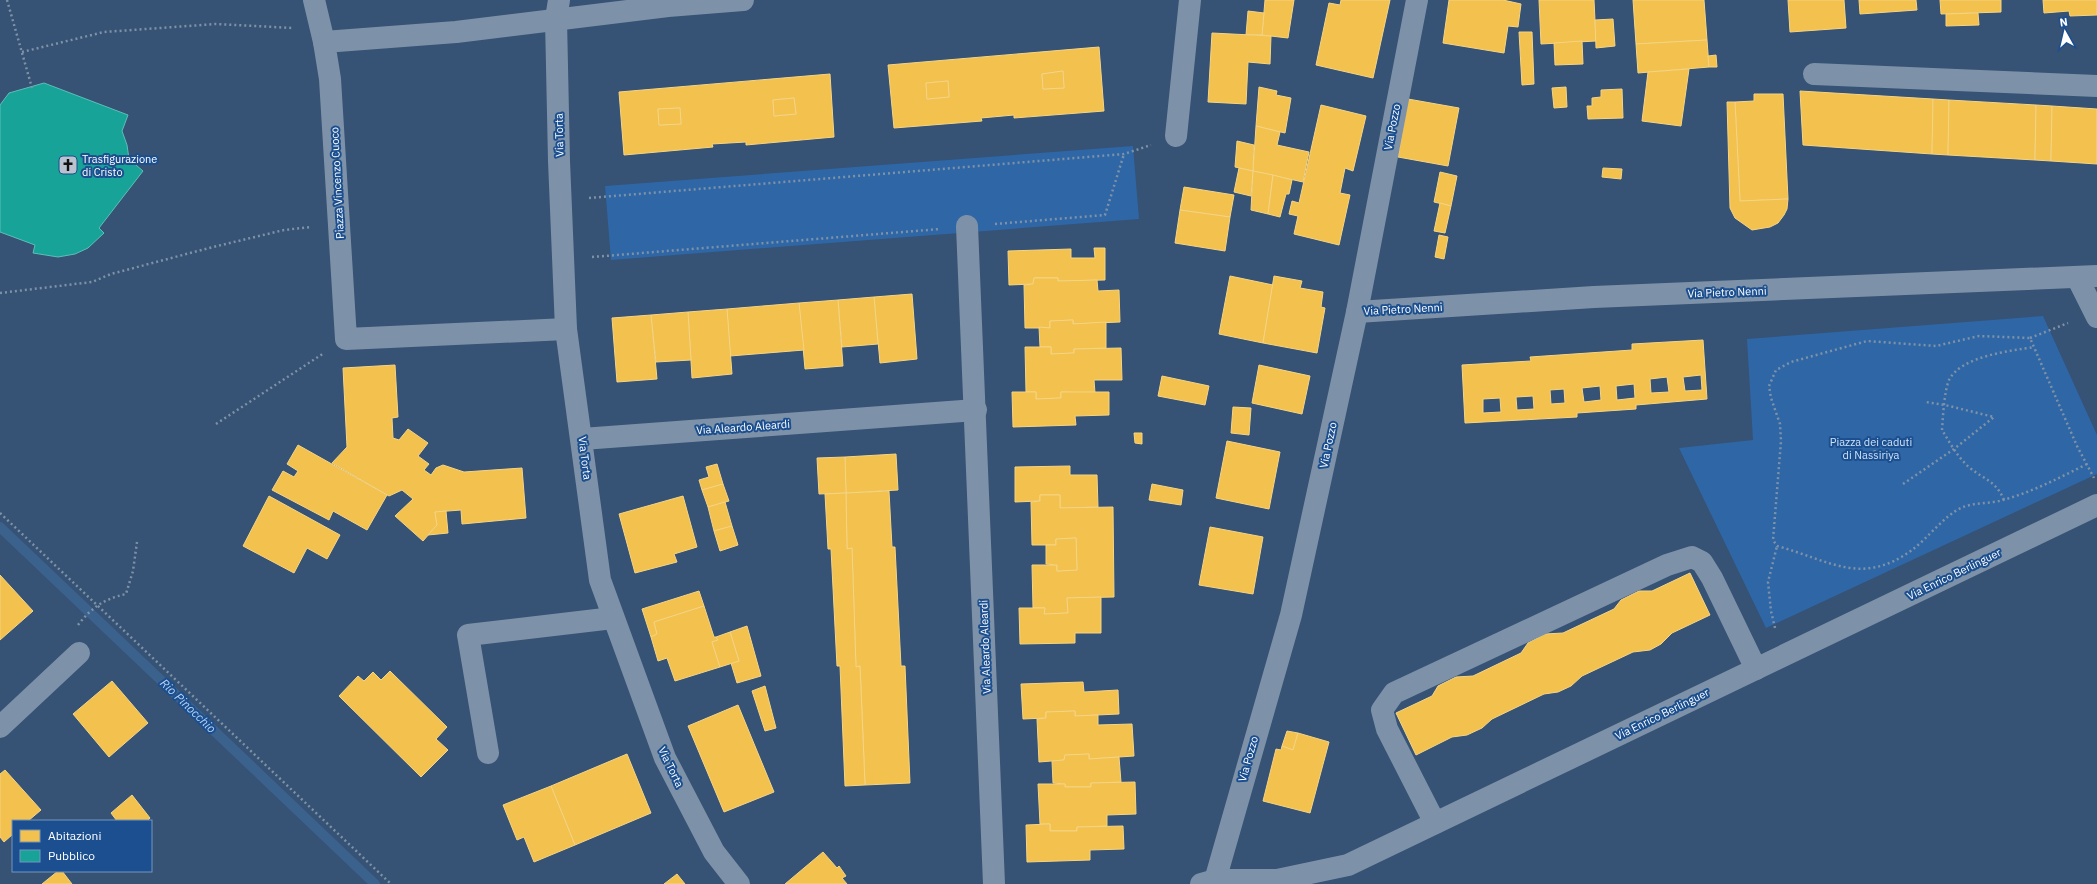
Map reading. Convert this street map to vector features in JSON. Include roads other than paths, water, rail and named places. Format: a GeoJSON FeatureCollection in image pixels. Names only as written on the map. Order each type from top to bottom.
{"type":"FeatureCollection","features":[{"type":"Feature","properties":{"kind":"street","name":"Piazza Vincenzo Cuoco"},"geometry":{"type":"LineString","coordinates":[[314,0],[330,79],[346,339],[566,329]]}},
{"type":"Feature","properties":{"kind":"street"},"geometry":{"type":"LineString","coordinates":[[322,35],[456,32],[557,10],[668,6],[743,0]]}},
{"type":"Feature","properties":{"kind":"street"},"geometry":{"type":"LineString","coordinates":[[1176,136],[1190,0]]}},
{"type":"Feature","properties":{"kind":"street","name":"Via Pozzo"},"geometry":{"type":"LineString","coordinates":[[1210,883],[1291,615],[1357,312],[1417,0]]}},
{"type":"Feature","properties":{"kind":"street","name":"Via Torta"},"geometry":{"type":"LineString","coordinates":[[557,10],[561,201],[566,329],[600,580],[665,758],[714,852],[739,884]]}},
{"type":"Feature","properties":{"kind":"street"},"geometry":{"type":"LineString","coordinates":[[1814,74],[2097,86]]}},
{"type":"Feature","properties":{"kind":"street","name":"Via Aleardo Aleardi"},"geometry":{"type":"LineString","coordinates":[[968,226],[994,884]]}},
{"type":"Feature","properties":{"kind":"street"},"geometry":{"type":"LineString","coordinates":[[2087,277],[2096,315]]}},
{"type":"Feature","properties":{"kind":"street","name":"Via Pietro Nenni"},"geometry":{"type":"LineString","coordinates":[[1357,312],[1594,297],[2087,277]]}},
{"type":"Feature","properties":{"kind":"street","name":"Via Aleardo Aleardi"},"geometry":{"type":"LineString","coordinates":[[582,439],[976,410]]}},
{"type":"Feature","properties":{"kind":"street","name":"Via Enrico Berlinguer"},"geometry":{"type":"LineString","coordinates":[[1210,883],[1277,880],[1348,865],[2097,505]]}},
{"type":"Feature","properties":{"kind":"street"},"geometry":{"type":"LineString","coordinates":[[1435,823],[1386,729],[1382,710],[1394,693],[1667,566],[1692,557],[1702,562],[1712,578],[1756,669]]}},
{"type":"Feature","properties":{"kind":"street"},"geometry":{"type":"LineString","coordinates":[[488,753],[468,635],[613,618]]}},
{"type":"Feature","properties":{"kind":"street"},"geometry":{"type":"LineString","coordinates":[[0,727],[79,653]]}},
{"type":"Feature","properties":{"kind":"waterway","name":"Rio Pinocchio"},"geometry":{"type":"LineString","coordinates":[[0,527],[375,884]]}},
{"type":"Feature","properties":{"kind":"place","name":"Trasfigurazione di Cristo"},"geometry":{"type":"Point","coordinates":[68,165]}},
{"type":"Feature","properties":{"kind":"park label","name":"Piazza dei caduti di Nassiriya"},"geometry":{"type":"Point","coordinates":[1871,448]}}]}
